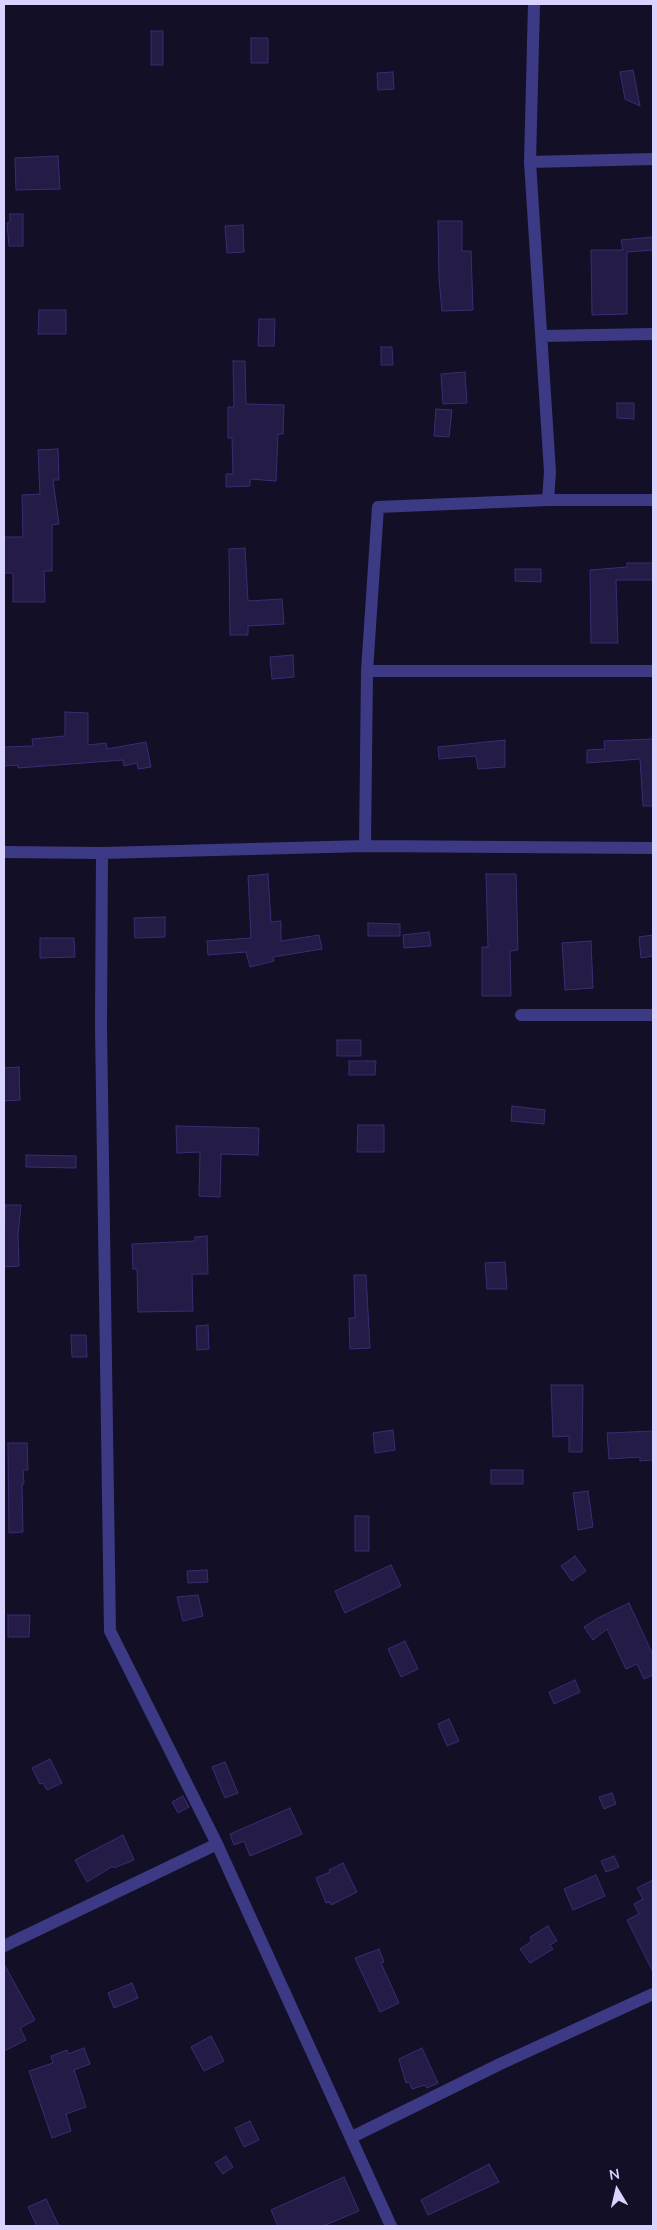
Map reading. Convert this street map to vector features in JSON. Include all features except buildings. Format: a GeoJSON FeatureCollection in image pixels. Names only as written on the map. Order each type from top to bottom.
{"type":"FeatureCollection","features":[{"type":"Feature","properties":{"kind":"street"},"geometry":{"type":"LineString","coordinates":[[534,4],[530,162],[550,472],[548,500]]}},
{"type":"Feature","properties":{"kind":"street"},"geometry":{"type":"LineString","coordinates":[[530,162],[653,159]]}},
{"type":"Feature","properties":{"kind":"street"},"geometry":{"type":"LineString","coordinates":[[540,336],[653,334]]}},
{"type":"Feature","properties":{"kind":"street"},"geometry":{"type":"LineString","coordinates":[[365,846],[367,672],[378,507],[548,500],[653,500]]}},
{"type":"Feature","properties":{"kind":"street"},"geometry":{"type":"LineString","coordinates":[[367,672],[653,671]]}},
{"type":"Feature","properties":{"kind":"street"},"geometry":{"type":"LineString","coordinates":[[4,852],[102,853],[365,846],[653,848]]}},
{"type":"Feature","properties":{"kind":"street"},"geometry":{"type":"LineString","coordinates":[[102,853],[101,1026],[110,1631],[217,1844],[391,2226]]}},
{"type":"Feature","properties":{"kind":"street"},"geometry":{"type":"LineString","coordinates":[[522,1016],[653,1015]]}},
{"type":"Feature","properties":{"kind":"street"},"geometry":{"type":"LineString","coordinates":[[4,1946],[217,1844]]}},
{"type":"Feature","properties":{"kind":"street"},"geometry":{"type":"LineString","coordinates":[[352,2138],[500,2064],[653,1994]]}}]}
